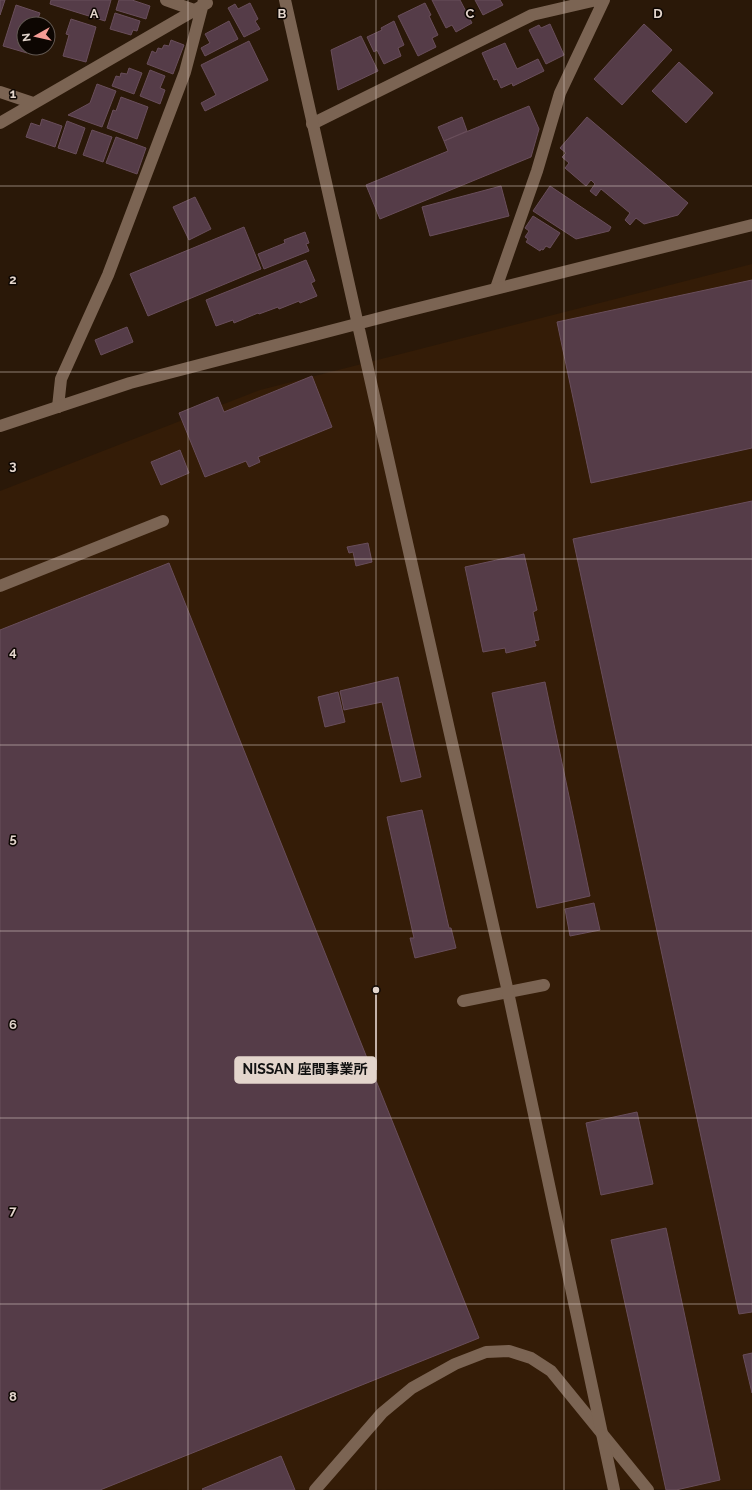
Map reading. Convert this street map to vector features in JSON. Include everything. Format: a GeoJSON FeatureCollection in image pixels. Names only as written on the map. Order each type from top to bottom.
{"type":"FeatureCollection","features":[{"type":"Feature","properties":{"kind":"street"},"geometry":{"type":"LineString","coordinates":[[166,0],[204,4]]}},
{"type":"Feature","properties":{"kind":"street"},"geometry":{"type":"LineString","coordinates":[[285,0],[508,992],[614,1490]]}},
{"type":"Feature","properties":{"kind":"street"},"geometry":{"type":"LineString","coordinates":[[312,124],[532,15],[596,0]]}},
{"type":"Feature","properties":{"kind":"street"},"geometry":{"type":"LineString","coordinates":[[496,288],[537,171],[560,93],[604,0]]}},
{"type":"Feature","properties":{"kind":"street"},"geometry":{"type":"LineString","coordinates":[[0,123],[204,4]]}},
{"type":"Feature","properties":{"kind":"street"},"geometry":{"type":"LineString","coordinates":[[58,406],[60,379],[108,275],[185,72],[204,4]]}},
{"type":"Feature","properties":{"kind":"street"},"geometry":{"type":"LineString","coordinates":[[0,92],[33,103]]}},
{"type":"Feature","properties":{"kind":"street"},"geometry":{"type":"LineString","coordinates":[[0,426],[130,383],[496,288],[752,225]]}},
{"type":"Feature","properties":{"kind":"street"},"geometry":{"type":"LineString","coordinates":[[0,586],[163,521]]}},
{"type":"Feature","properties":{"kind":"street"},"geometry":{"type":"LineString","coordinates":[[463,1001],[544,985]]}},
{"type":"Feature","properties":{"kind":"street"},"geometry":{"type":"LineString","coordinates":[[315,1490],[382,1413],[412,1388],[455,1364],[486,1352],[509,1352],[531,1358],[551,1371],[648,1490]]}},
{"type":"Feature","properties":{"kind":"shaded area"},"geometry":{"type":"Polygon","coordinates":[[[752,264],[752,1489],[0,1490],[0,491],[260,390],[752,264]]]}},
{"type":"Feature","properties":{"kind":"building"},"geometry":{"type":"Polygon","coordinates":[[[0,0],[5,0],[0,15],[0,0]]]}},
{"type":"Feature","properties":{"kind":"building"},"geometry":{"type":"Polygon","coordinates":[[[51,0],[111,0],[105,21],[50,4],[51,0]]]}},
{"type":"Feature","properties":{"kind":"building"},"geometry":{"type":"Polygon","coordinates":[[[119,0],[132,0],[150,6],[146,19],[116,10],[119,0]]]}},
{"type":"Feature","properties":{"kind":"building"},"geometry":{"type":"Polygon","coordinates":[[[432,0],[460,0],[472,23],[456,32],[452,25],[446,28],[432,0]]]}},
{"type":"Feature","properties":{"kind":"building"},"geometry":{"type":"Polygon","coordinates":[[[475,0],[500,0],[503,5],[483,15],[475,0]]]}},
{"type":"Feature","properties":{"kind":"building"},"geometry":{"type":"Polygon","coordinates":[[[250,3],[258,19],[255,21],[260,29],[244,37],[228,8],[235,4],[238,9],[250,3]]]}},
{"type":"Feature","properties":{"kind":"building"},"geometry":{"type":"Polygon","coordinates":[[[425,3],[438,35],[432,38],[436,47],[418,56],[398,16],[425,3]]]}},
{"type":"Feature","properties":{"kind":"building"},"geometry":{"type":"Polygon","coordinates":[[[16,5],[40,13],[39,16],[16,16],[16,50],[3,46],[16,5]]]}},
{"type":"Feature","properties":{"kind":"building"},"geometry":{"type":"Polygon","coordinates":[[[115,13],[140,21],[137,31],[133,30],[131,35],[110,29],[115,13]]]}},
{"type":"Feature","properties":{"kind":"building"},"geometry":{"type":"Polygon","coordinates":[[[71,19],[96,27],[86,62],[63,56],[69,35],[66,34],[71,19]]]}},
{"type":"Feature","properties":{"kind":"building"},"geometry":{"type":"Polygon","coordinates":[[[229,21],[238,39],[205,56],[201,48],[210,43],[205,34],[229,21]]]}},
{"type":"Feature","properties":{"kind":"building"},"geometry":{"type":"Polygon","coordinates":[[[394,21],[404,45],[398,48],[401,56],[384,64],[377,50],[374,52],[367,37],[382,30],[381,28],[394,21]]]}},
{"type":"Feature","properties":{"kind":"building"},"geometry":{"type":"Polygon","coordinates":[[[550,24],[564,55],[546,64],[529,30],[539,25],[541,28],[550,24]]]}},
{"type":"Feature","properties":{"kind":"building"},"geometry":{"type":"Polygon","coordinates":[[[644,24],[672,50],[622,105],[594,79],[644,24]]]}},
{"type":"Feature","properties":{"kind":"building"},"geometry":{"type":"Polygon","coordinates":[[[361,36],[378,71],[338,90],[331,50],[361,36]]]}},
{"type":"Feature","properties":{"kind":"building"},"geometry":{"type":"Polygon","coordinates":[[[171,40],[184,45],[173,74],[147,64],[152,51],[156,53],[158,48],[162,49],[164,45],[169,46],[171,40]]]}},
{"type":"Feature","properties":{"kind":"building"},"geometry":{"type":"Polygon","coordinates":[[[249,41],[268,80],[205,111],[201,103],[216,95],[201,65],[249,41]]]}},
{"type":"Feature","properties":{"kind":"building"},"geometry":{"type":"Polygon","coordinates":[[[505,43],[517,69],[538,59],[544,71],[513,86],[512,83],[501,88],[497,79],[494,80],[482,53],[505,43]]]}},
{"type":"Feature","properties":{"kind":"building"},"geometry":{"type":"Polygon","coordinates":[[[679,62],[713,93],[686,123],[652,91],[679,62]]]}},
{"type":"Feature","properties":{"kind":"building"},"geometry":{"type":"Polygon","coordinates":[[[129,68],[142,73],[134,94],[112,86],[116,76],[120,77],[121,73],[127,74],[129,68]]]}},
{"type":"Feature","properties":{"kind":"building"},"geometry":{"type":"Polygon","coordinates":[[[150,70],[165,76],[160,88],[165,90],[160,104],[140,96],[150,70]]]}},
{"type":"Feature","properties":{"kind":"building"},"geometry":{"type":"Polygon","coordinates":[[[97,84],[116,91],[102,127],[68,115],[90,103],[97,84]]]}},
{"type":"Feature","properties":{"kind":"building"},"geometry":{"type":"Polygon","coordinates":[[[121,97],[148,107],[137,139],[107,128],[113,110],[116,111],[121,97]]]}},
{"type":"Feature","properties":{"kind":"building"},"geometry":{"type":"Polygon","coordinates":[[[529,106],[539,129],[531,157],[380,219],[366,185],[448,151],[444,141],[529,106]]]}},
{"type":"Feature","properties":{"kind":"building"},"geometry":{"type":"Polygon","coordinates":[[[462,117],[467,131],[444,141],[438,127],[462,117]]]}},
{"type":"Feature","properties":{"kind":"building"},"geometry":{"type":"Polygon","coordinates":[[[587,117],[688,203],[678,215],[644,224],[636,218],[630,225],[625,220],[630,213],[601,189],[596,196],[590,191],[595,184],[591,180],[586,186],[565,168],[569,163],[562,157],[566,153],[560,148],[587,117]]]}},
{"type":"Feature","properties":{"kind":"building"},"geometry":{"type":"Polygon","coordinates":[[[42,119],[62,126],[55,147],[26,137],[31,123],[40,126],[42,119]]]}},
{"type":"Feature","properties":{"kind":"building"},"geometry":{"type":"Polygon","coordinates":[[[67,121],[85,128],[76,154],[58,148],[67,121]]]}},
{"type":"Feature","properties":{"kind":"building"},"geometry":{"type":"Polygon","coordinates":[[[92,130],[112,137],[103,162],[83,155],[92,130]]]}},
{"type":"Feature","properties":{"kind":"building"},"geometry":{"type":"Polygon","coordinates":[[[116,137],[146,148],[137,174],[106,163],[116,137]]]}},
{"type":"Feature","properties":{"kind":"building"},"geometry":{"type":"Polygon","coordinates":[[[501,186],[509,216],[430,236],[422,207],[501,186]]]}},
{"type":"Feature","properties":{"kind":"building"},"geometry":{"type":"Polygon","coordinates":[[[550,186],[611,227],[609,231],[576,239],[533,211],[550,186]]]}},
{"type":"Feature","properties":{"kind":"building"},"geometry":{"type":"Polygon","coordinates":[[[195,197],[211,229],[189,240],[173,207],[195,197]]]}},
{"type":"Feature","properties":{"kind":"building"},"geometry":{"type":"Polygon","coordinates":[[[533,216],[560,233],[550,248],[546,246],[540,251],[526,242],[528,239],[525,237],[529,231],[525,228],[533,216]]]}},
{"type":"Feature","properties":{"kind":"building"},"geometry":{"type":"Polygon","coordinates":[[[244,227],[261,269],[148,316],[130,274],[244,227]]]}},
{"type":"Feature","properties":{"kind":"building"},"geometry":{"type":"Polygon","coordinates":[[[305,232],[309,243],[306,244],[309,251],[264,269],[258,254],[285,243],[284,240],[305,232]]]}},
{"type":"Feature","properties":{"kind":"building"},"geometry":{"type":"Polygon","coordinates":[[[306,260],[315,281],[311,283],[317,296],[300,303],[299,301],[279,309],[278,307],[259,314],[258,313],[234,323],[233,320],[216,326],[206,300],[306,260]]]}},
{"type":"Feature","properties":{"kind":"building"},"geometry":{"type":"Polygon","coordinates":[[[752,280],[752,448],[591,483],[557,322],[752,280]]]}},
{"type":"Feature","properties":{"kind":"building"},"geometry":{"type":"Polygon","coordinates":[[[127,327],[133,342],[101,355],[95,340],[127,327]]]}},
{"type":"Feature","properties":{"kind":"building"},"geometry":{"type":"Polygon","coordinates":[[[312,376],[332,427],[258,457],[260,462],[249,467],[246,461],[205,477],[179,413],[218,397],[224,412],[312,376]]]}},
{"type":"Feature","properties":{"kind":"building"},"geometry":{"type":"Polygon","coordinates":[[[180,450],[189,473],[161,485],[151,462],[180,450]]]}},
{"type":"Feature","properties":{"kind":"building"},"geometry":{"type":"Polygon","coordinates":[[[752,501],[752,1312],[739,1314],[573,539],[752,501]]]}},
{"type":"Feature","properties":{"kind":"building"},"geometry":{"type":"Polygon","coordinates":[[[368,543],[372,562],[356,566],[353,552],[349,553],[347,547],[368,543]]]}},
{"type":"Feature","properties":{"kind":"building"},"geometry":{"type":"Polygon","coordinates":[[[524,554],[537,610],[533,612],[539,640],[534,641],[536,646],[506,653],[505,648],[483,652],[465,567],[524,554]]]}},
{"type":"Feature","properties":{"kind":"building"},"geometry":{"type":"Polygon","coordinates":[[[169,563],[479,1338],[100,1490],[0,1490],[0,630],[169,563]]]}},
{"type":"Feature","properties":{"kind":"building"},"geometry":{"type":"Polygon","coordinates":[[[398,677],[421,777],[401,782],[382,702],[344,710],[340,691],[398,677]]]}},
{"type":"Feature","properties":{"kind":"building"},"geometry":{"type":"Polygon","coordinates":[[[545,682],[590,896],[537,908],[492,693],[545,682]]]}},
{"type":"Feature","properties":{"kind":"building"},"geometry":{"type":"Polygon","coordinates":[[[338,692],[345,722],[325,727],[318,697],[338,692]]]}},
{"type":"Feature","properties":{"kind":"building"},"geometry":{"type":"Polygon","coordinates":[[[422,810],[449,928],[451,928],[456,948],[415,958],[410,938],[414,938],[387,817],[422,810]]]}},
{"type":"Feature","properties":{"kind":"building"},"geometry":{"type":"Polygon","coordinates":[[[594,903],[600,930],[570,936],[565,909],[594,903]]]}},
{"type":"Feature","properties":{"kind":"building"},"geometry":{"type":"Polygon","coordinates":[[[637,1112],[653,1184],[601,1195],[586,1123],[637,1112]]]}},
{"type":"Feature","properties":{"kind":"building"},"geometry":{"type":"Polygon","coordinates":[[[666,1228],[720,1480],[676,1490],[666,1490],[611,1240],[666,1228]]]}},
{"type":"Feature","properties":{"kind":"building"},"geometry":{"type":"Polygon","coordinates":[[[752,1353],[752,1393],[743,1355],[752,1353]]]}},
{"type":"Feature","properties":{"kind":"building"},"geometry":{"type":"Polygon","coordinates":[[[281,1456],[295,1490],[202,1489],[281,1456]]]}},
{"type":"Feature","properties":{"kind":"place","name":"NISSAN 座間事業所"},"geometry":{"type":"Point","coordinates":[376,990]}}]}
